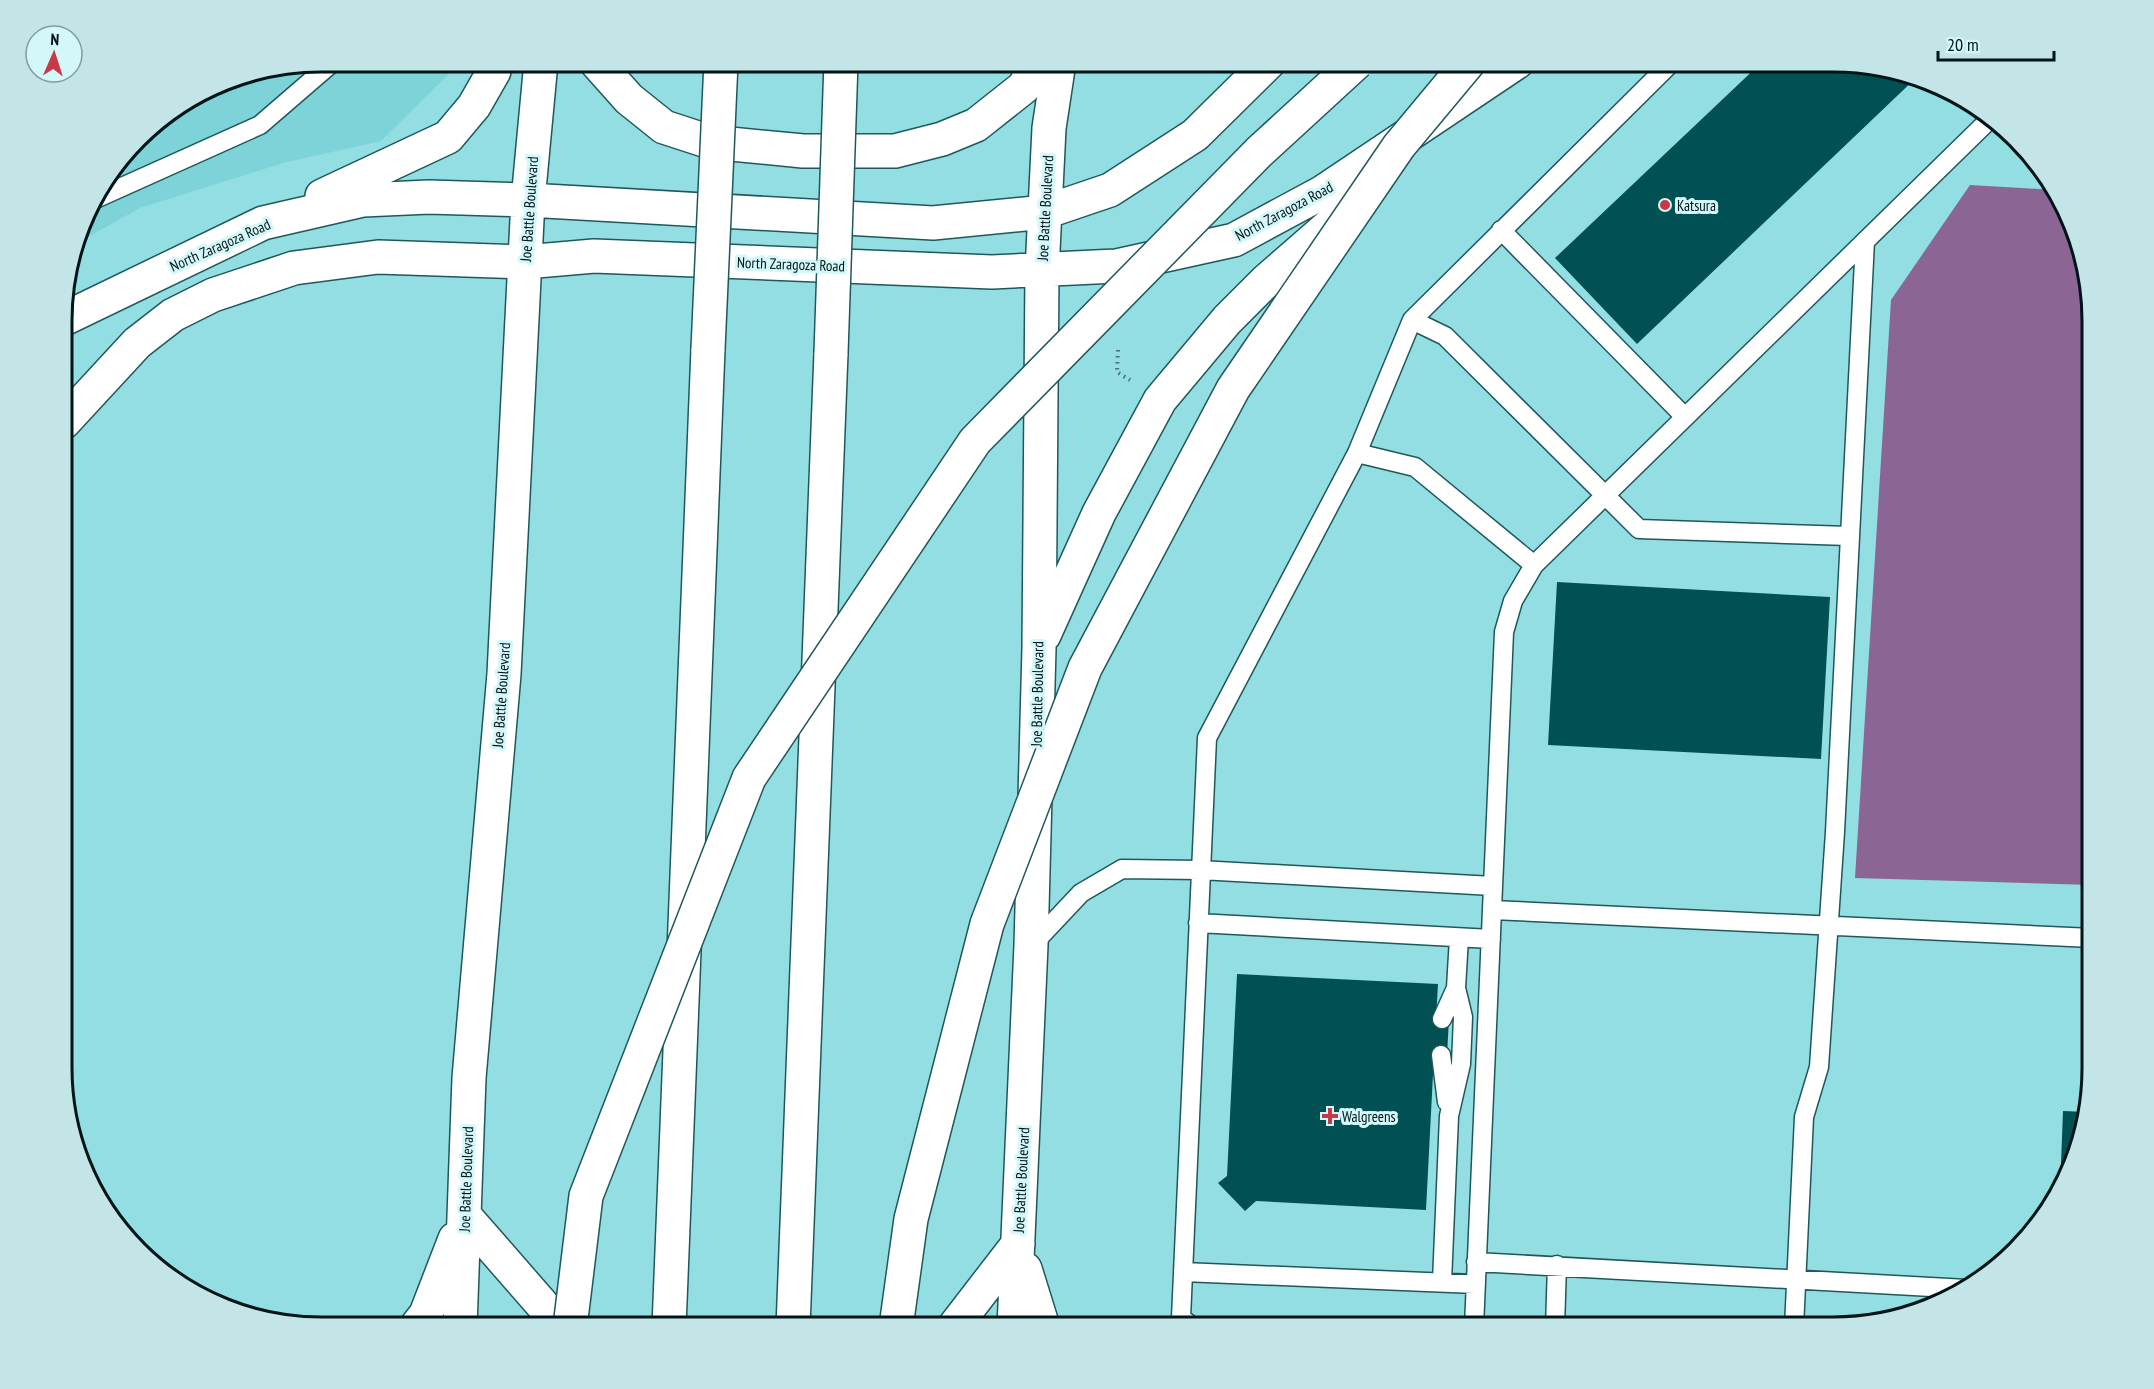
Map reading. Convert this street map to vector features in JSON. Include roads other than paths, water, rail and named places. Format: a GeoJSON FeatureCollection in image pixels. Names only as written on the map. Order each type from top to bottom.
{"type":"FeatureCollection","features":[{"type":"Feature","properties":{"kind":"main road"},"geometry":{"type":"LineString","coordinates":[[263,223],[448,137],[474,106],[493,72]]}},
{"type":"Feature","properties":{"kind":"main road","name":"Joe Battle Boulevard"},"geometry":{"type":"LineString","coordinates":[[460,1317],[469,1078],[504,674],[528,200],[540,72]]}},
{"type":"Feature","properties":{"kind":"main road"},"geometry":{"type":"LineString","coordinates":[[605,72],[629,99],[664,128],[710,142],[803,151],[895,151],[942,139],[976,125],[1024,87],[1032,72]]}},
{"type":"Feature","properties":{"kind":"main road"},"geometry":{"type":"LineString","coordinates":[[669,1317],[721,72]]}},
{"type":"Feature","properties":{"kind":"main road"},"geometry":{"type":"LineString","coordinates":[[794,1317],[841,72]]}},
{"type":"Feature","properties":{"kind":"main road","name":"Joe Battle Boulevard"},"geometry":{"type":"LineString","coordinates":[[1014,1317],[1031,945],[1039,648],[1042,271],[1048,128],[1057,72]]}},
{"type":"Feature","properties":{"kind":"main road","name":"North Zaragoza Road"},"geometry":{"type":"LineString","coordinates":[[72,315],[263,223],[363,200],[429,197],[528,200],[933,223],[1045,213],[1110,190],[1195,135],[1259,72]]}},
{"type":"Feature","properties":{"kind":"main road"},"geometry":{"type":"LineString","coordinates":[[571,1317],[586,1196],[749,778],[975,441],[1259,152],[1346,72]]}},
{"type":"Feature","properties":{"kind":"main road"},"geometry":{"type":"LineString","coordinates":[[897,1317],[911,1219],[987,924],[1085,668],[1233,389],[1399,146],[1461,72]]}},
{"type":"Feature","properties":{"kind":"main road","name":"North Zaragoza Road"},"geometry":{"type":"LineString","coordinates":[[72,413],[137,343],[173,315],[213,295],[294,268],[378,257],[525,262],[594,256],[993,272],[1042,271],[1116,266],[1233,240],[1323,192],[1502,72]]}},
{"type":"Feature","properties":{"kind":"main road"},"geometry":{"type":"LineString","coordinates":[[1039,648],[1099,513],[1160,400],[1227,320],[1267,280],[1506,72]]}},
{"type":"Feature","properties":{"kind":"main road"},"geometry":{"type":"LineString","coordinates":[[424,1317],[464,1215],[553,1317]]}},
{"type":"Feature","properties":{"kind":"main road"},"geometry":{"type":"LineString","coordinates":[[962,1317],[1018,1244]]}},
{"type":"Feature","properties":{"kind":"main road"},"geometry":{"type":"LineString","coordinates":[[1018,1244],[1040,1317]]}},
{"type":"Feature","properties":{"kind":"lane"},"geometry":{"type":"LineString","coordinates":[[106,194],[260,125],[321,72]]}},
{"type":"Feature","properties":{"kind":"lane"},"geometry":{"type":"LineString","coordinates":[[1181,1317],[1207,738],[1357,453],[1413,320],[1661,72]]}},
{"type":"Feature","properties":{"kind":"lane"},"geometry":{"type":"LineString","coordinates":[[1474,1317],[1504,632],[1513,601],[1534,566],[1985,123]]}},
{"type":"Feature","properties":{"kind":"lane"},"geometry":{"type":"LineString","coordinates":[[1501,230],[1685,417]]}},
{"type":"Feature","properties":{"kind":"lane"},"geometry":{"type":"LineString","coordinates":[[1794,1317],[1804,1117],[1819,1067],[1835,832],[1865,241]]}},
{"type":"Feature","properties":{"kind":"lane"},"geometry":{"type":"LineString","coordinates":[[1413,320],[1445,336],[1639,530],[1849,536]]}},
{"type":"Feature","properties":{"kind":"lane"},"geometry":{"type":"LineString","coordinates":[[1357,453],[1415,467],[1534,566]]}},
{"type":"Feature","properties":{"kind":"lane"},"geometry":{"type":"LineString","coordinates":[[1031,945],[1081,893],[1122,869],[1200,870],[1493,886]]}},
{"type":"Feature","properties":{"kind":"lane"},"geometry":{"type":"LineString","coordinates":[[1492,910],[2082,938]]}},
{"type":"Feature","properties":{"kind":"lane"},"geometry":{"type":"LineString","coordinates":[[1198,923],[1491,939]]}},
{"type":"Feature","properties":{"kind":"lane"},"geometry":{"type":"LineString","coordinates":[[1449,1116],[1461,1064],[1463,1017],[1456,988],[1459,938]]}},
{"type":"Feature","properties":{"kind":"lane"},"geometry":{"type":"LineString","coordinates":[[1442,1019],[1456,988]]}},
{"type":"Feature","properties":{"kind":"lane"},"geometry":{"type":"LineString","coordinates":[[1441,1055],[1449,1116],[1442,1282]]}},
{"type":"Feature","properties":{"kind":"lane"},"geometry":{"type":"LineString","coordinates":[[1476,1263],[1557,1265],[1949,1288]]}},
{"type":"Feature","properties":{"kind":"lane"},"geometry":{"type":"LineString","coordinates":[[1555,1317],[1557,1265]]}},
{"type":"Feature","properties":{"kind":"lane"},"geometry":{"type":"LineString","coordinates":[[1183,1272],[1475,1284]]}},
{"type":"Feature","properties":{"kind":"place","name":"Katsura"},"geometry":{"type":"Point","coordinates":[1665,205]}},
{"type":"Feature","properties":{"kind":"place","name":"Walgreens"},"geometry":{"type":"Point","coordinates":[1330,1116]}}]}
